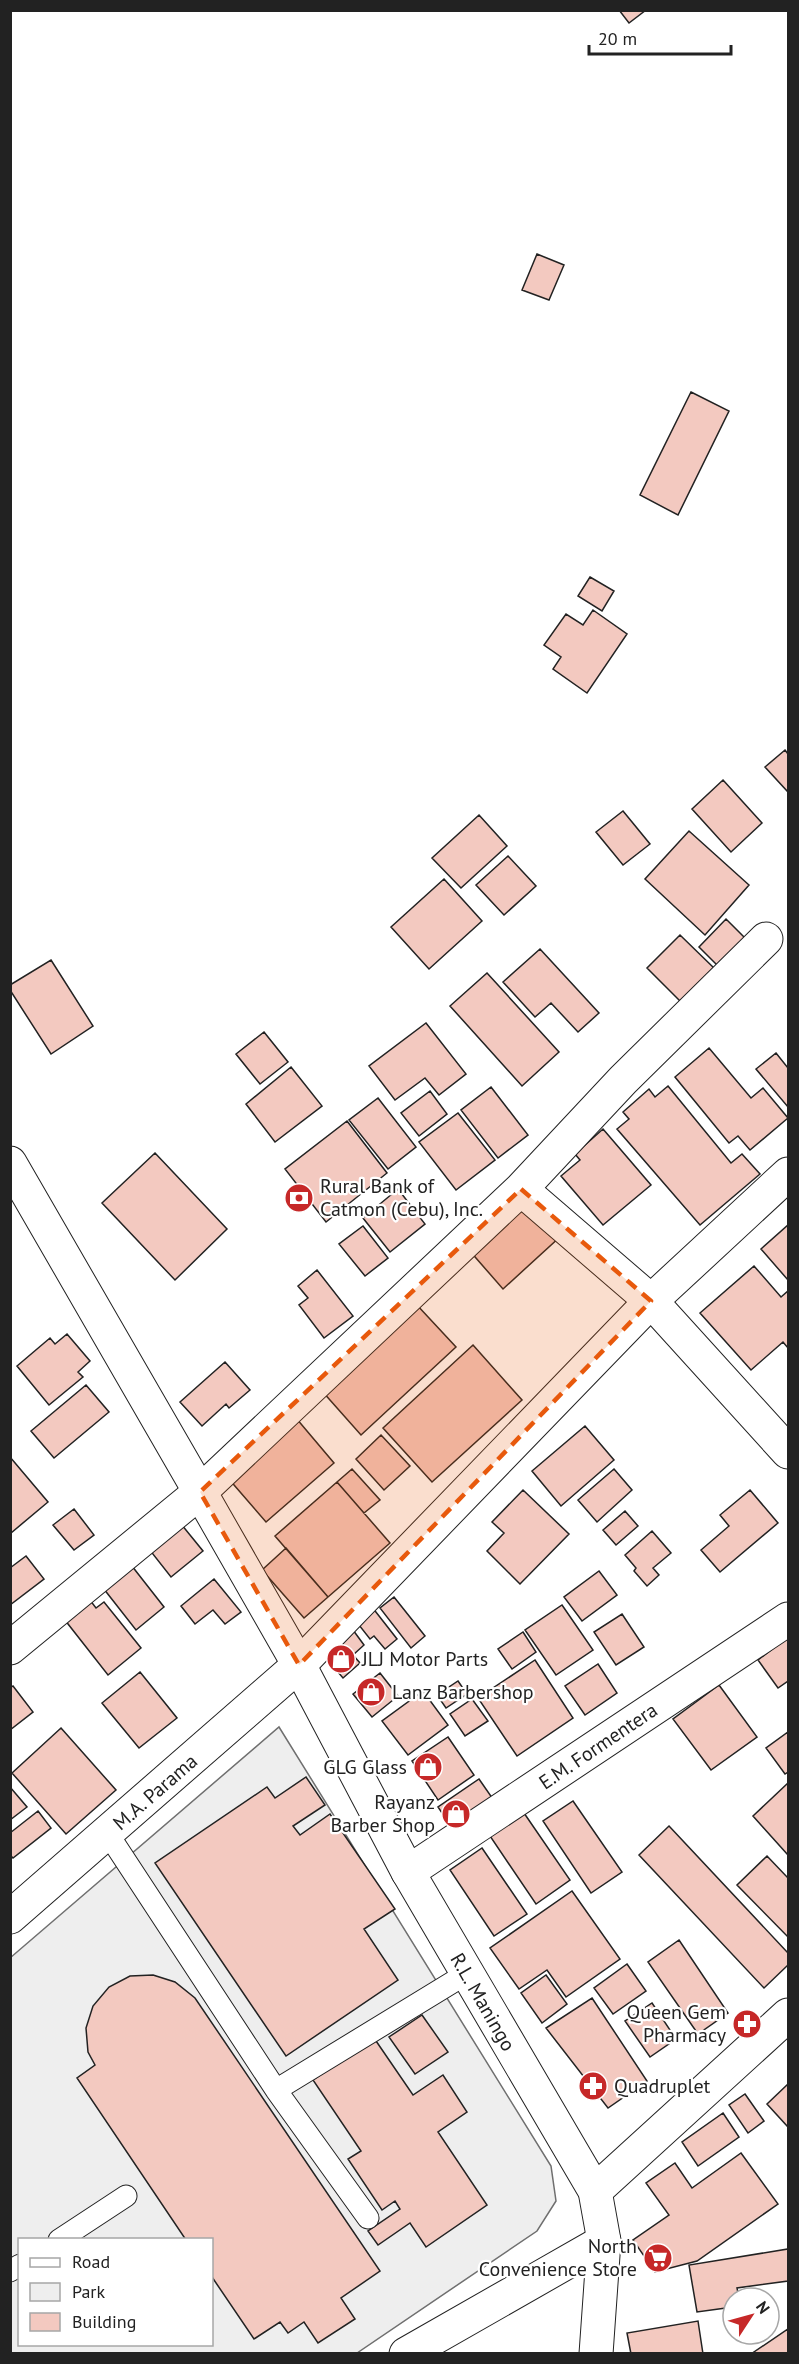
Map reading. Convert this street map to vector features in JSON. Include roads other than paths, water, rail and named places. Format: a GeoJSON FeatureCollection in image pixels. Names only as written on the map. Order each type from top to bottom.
{"type":"FeatureCollection","features":[{"type":"Feature","properties":{"kind":"street"},"geometry":{"type":"LineString","coordinates":[[10,1648],[200,1492],[521,1189],[623,1080],[766,939]]}},
{"type":"Feature","properties":{"kind":"street","name":"R.L. Maningo"},"geometry":{"type":"LineString","coordinates":[[10,1163],[299,1665],[408,1872],[466,1974],[595,2191],[604,2241],[596,2354]]}},
{"type":"Feature","properties":{"kind":"street","name":"M.A. Parama"},"geometry":{"type":"LineString","coordinates":[[10,1917],[108,1834],[299,1665],[651,1301],[789,1174]]}},
{"type":"Feature","properties":{"kind":"street"},"geometry":{"type":"LineString","coordinates":[[521,1189],[651,1301],[789,1452]]}},
{"type":"Feature","properties":{"kind":"street","name":"E.M. Formentera"},"geometry":{"type":"LineString","coordinates":[[408,1872],[789,1619]]}},
{"type":"Feature","properties":{"kind":"street"},"geometry":{"type":"LineString","coordinates":[[595,2191],[789,2015]]}},
{"type":"Feature","properties":{"kind":"street"},"geometry":{"type":"LineString","coordinates":[[406,2354],[604,2241]]}},
{"type":"Feature","properties":{"kind":"lane"},"geometry":{"type":"LineString","coordinates":[[108,1834],[276,2090],[368,2218]]}},
{"type":"Feature","properties":{"kind":"lane"},"geometry":{"type":"LineString","coordinates":[[276,2090],[466,1974]]}},
{"type":"Feature","properties":{"kind":"lane"},"geometry":{"type":"LineString","coordinates":[[62,2238],[126,2196]]}},
{"type":"Feature","properties":{"kind":"place","name":"Rural Bank of Catmon (Cebu), Inc."},"geometry":{"type":"Point","coordinates":[299,1198]}},
{"type":"Feature","properties":{"kind":"place","name":"JLJ Motor Parts"},"geometry":{"type":"Point","coordinates":[341,1659]}},
{"type":"Feature","properties":{"kind":"place","name":"Lanz Barbershop"},"geometry":{"type":"Point","coordinates":[371,1692]}},
{"type":"Feature","properties":{"kind":"place","name":"GLG Glass"},"geometry":{"type":"Point","coordinates":[428,1767]}},
{"type":"Feature","properties":{"kind":"place","name":"Rayanz Barber Shop"},"geometry":{"type":"Point","coordinates":[456,1814]}},
{"type":"Feature","properties":{"kind":"place","name":"Queen Gem Pharmacy"},"geometry":{"type":"Point","coordinates":[747,2024]}},
{"type":"Feature","properties":{"kind":"place","name":"Quadruplet"},"geometry":{"type":"Point","coordinates":[593,2086]}},
{"type":"Feature","properties":{"kind":"place","name":"North Convenience Store"},"geometry":{"type":"Point","coordinates":[658,2258]}}]}
